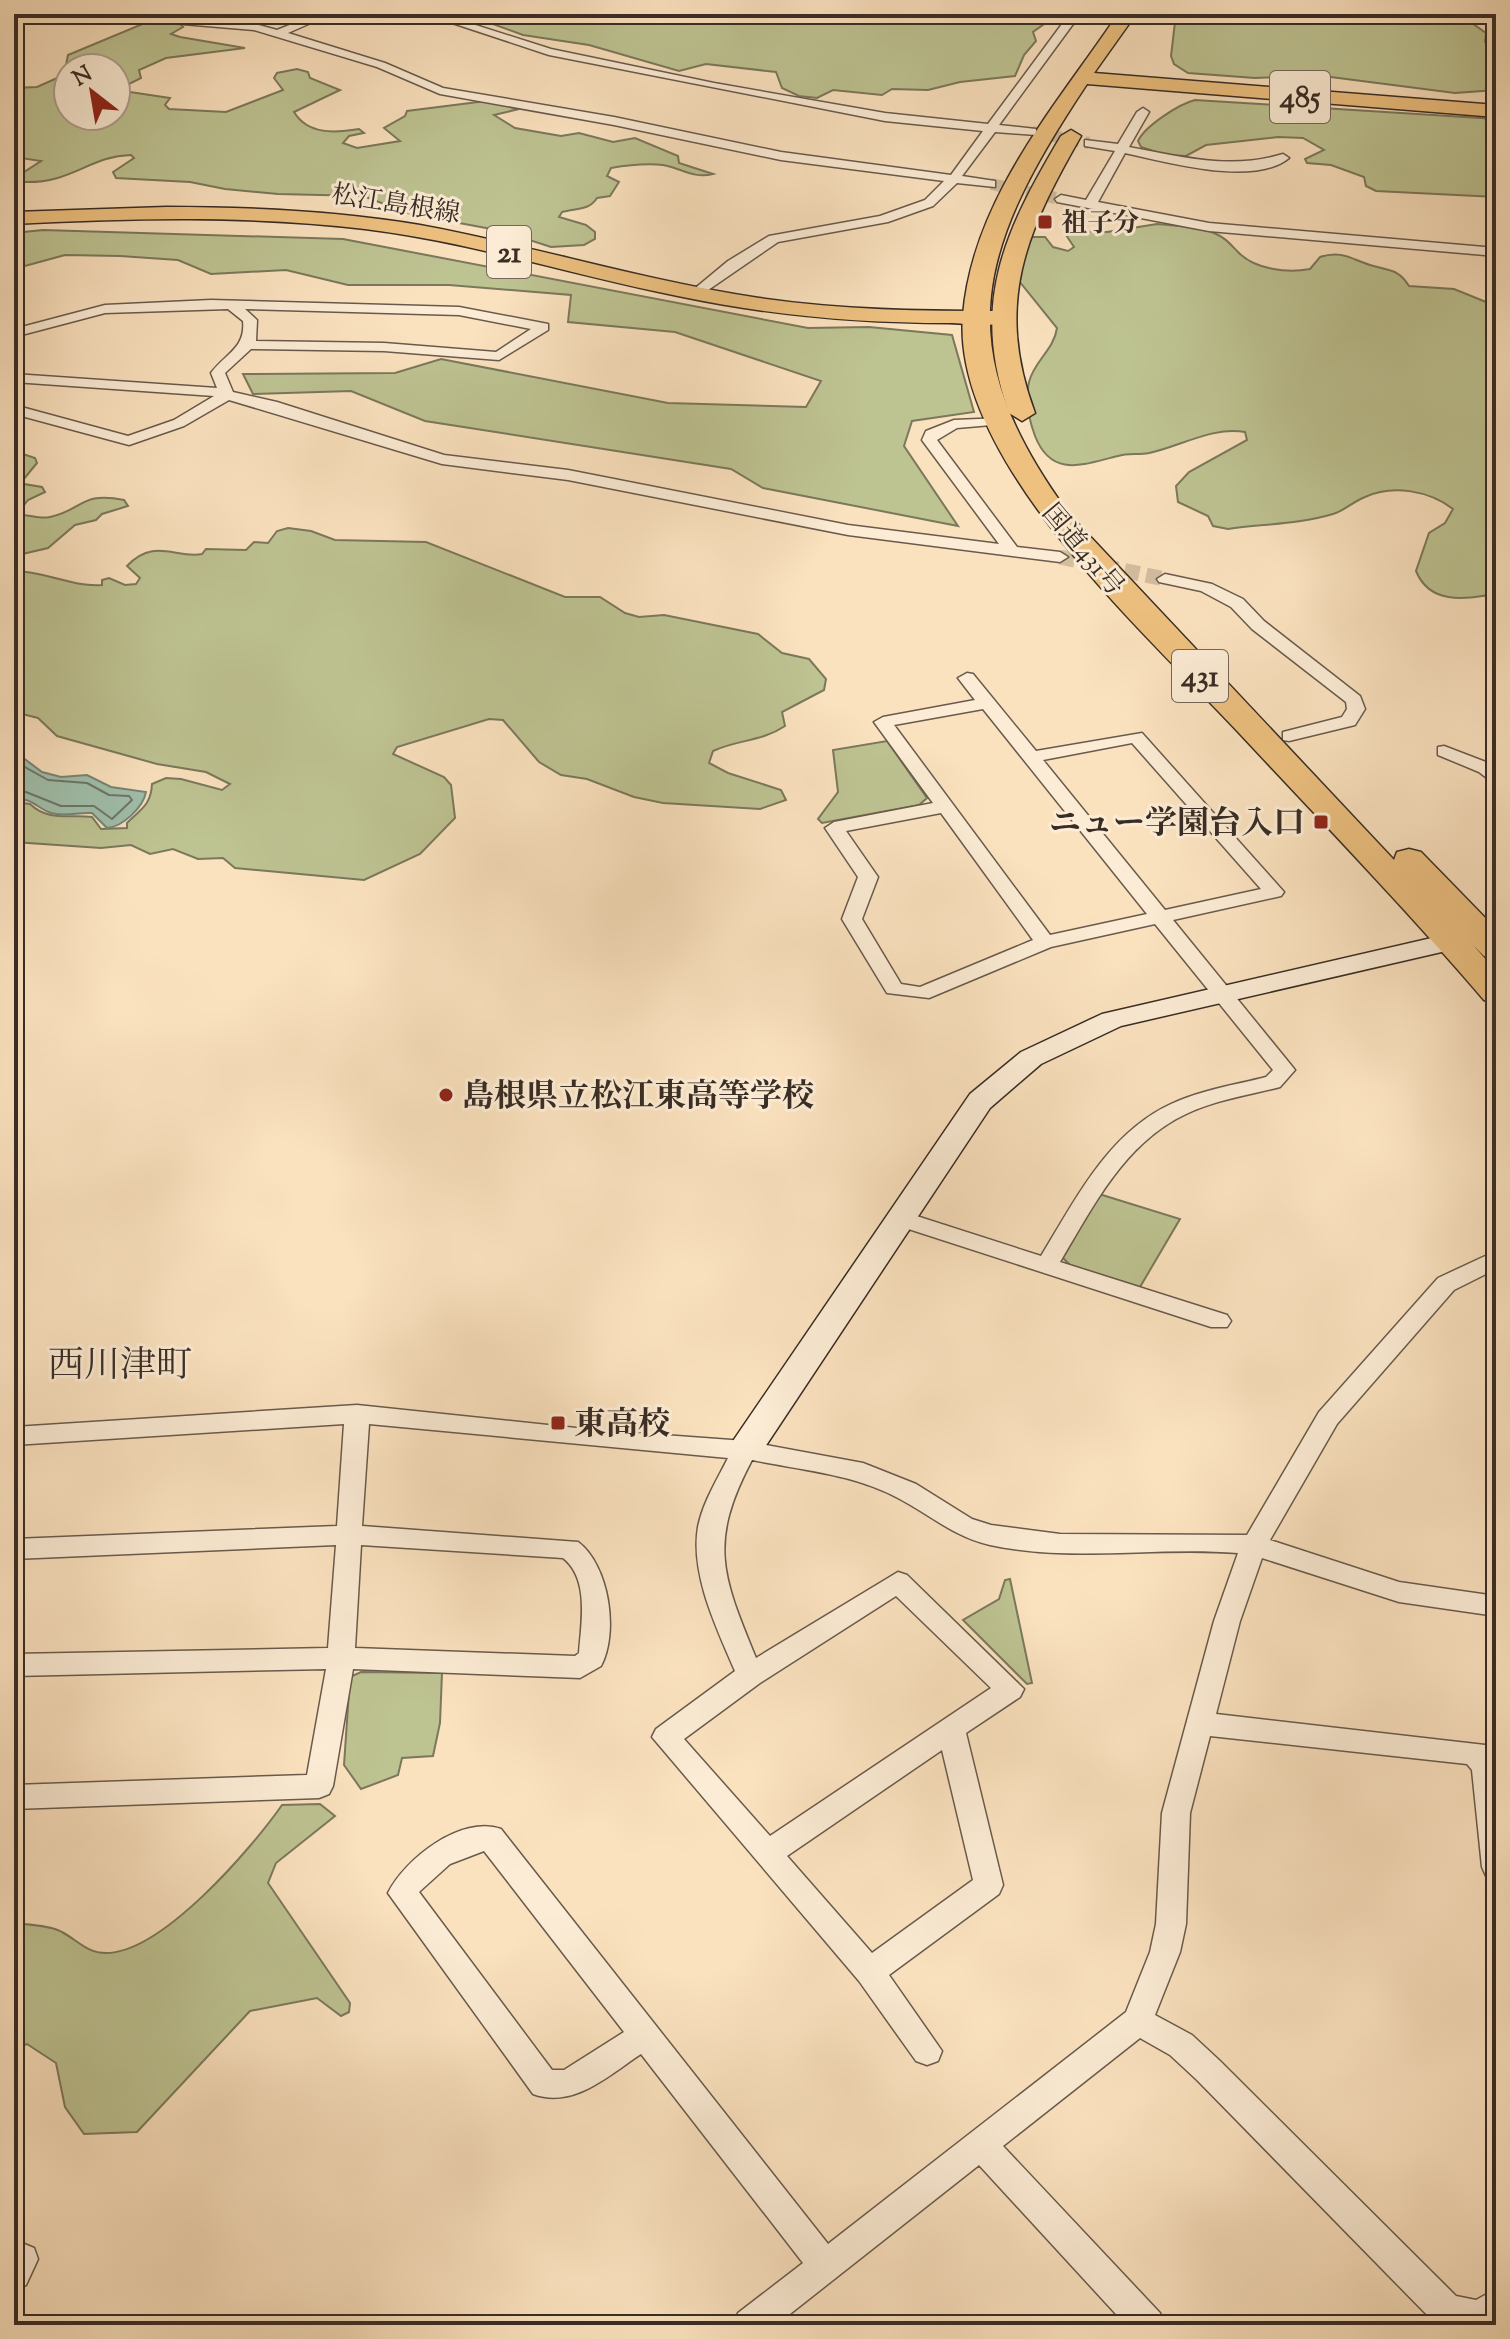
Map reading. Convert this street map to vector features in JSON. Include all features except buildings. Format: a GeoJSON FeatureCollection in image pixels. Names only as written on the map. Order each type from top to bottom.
{"type":"FeatureCollection","features":[{"type":"Feature","properties":{"kind":"highway","name":"国道431号"},"geometry":{"type":"LineString","coordinates":[[1146,14],[1062,151],[1014,250],[988,317],[1014,392],[1040,457],[1062,491],[1134,577],[1492,938]]}},
{"type":"Feature","properties":{"kind":"highway","name":"国道431号"},"geometry":{"type":"LineString","coordinates":[[1125,17],[1080,78],[1005,205],[988,248],[988,317],[981,364],[998,421],[1037,493],[1090,558],[1452,942],[1496,993]]}},
{"type":"Feature","properties":{"kind":"highway","name":"485"},"geometry":{"type":"LineString","coordinates":[[1080,78],[1496,111]]}},
{"type":"Feature","properties":{"kind":"main road","name":"松江島根線"},"geometry":{"type":"LineString","coordinates":[[14,218],[153,211],[295,216],[419,232],[760,305],[842,314],[988,317]]}},
{"type":"Feature","properties":{"kind":"street"},"geometry":{"type":"LineString","coordinates":[[142,14],[159,19],[255,27],[381,65],[440,91],[614,121],[795,159],[991,184]]}},
{"type":"Feature","properties":{"kind":"street"},"geometry":{"type":"LineString","coordinates":[[277,34],[326,14]]}},
{"type":"Feature","properties":{"kind":"street"},"geometry":{"type":"LineString","coordinates":[[430,14],[521,45],[699,83],[757,91],[885,117],[1032,132]]}},
{"type":"Feature","properties":{"kind":"street"},"geometry":{"type":"LineString","coordinates":[[698,293],[733,264],[774,239],[907,213],[929,203],[954,179],[1069,22],[1085,17],[1125,17]]}},
{"type":"Feature","properties":{"kind":"street"},"geometry":{"type":"LineString","coordinates":[[1089,206],[1143,112]]}},
{"type":"Feature","properties":{"kind":"street"},"geometry":{"type":"LineString","coordinates":[[1089,143],[1200,163],[1243,166],[1269,164],[1283,158]]}},
{"type":"Feature","properties":{"kind":"street"},"geometry":{"type":"LineString","coordinates":[[1061,199],[1209,227],[1496,252]]}},
{"type":"Feature","properties":{"kind":"street"},"geometry":{"type":"LineString","coordinates":[[14,333],[105,309],[231,304],[459,311],[543,327],[499,356],[384,347],[249,345],[218,373],[227,395]]}},
{"type":"Feature","properties":{"kind":"street"},"geometry":{"type":"LineString","coordinates":[[231,304],[250,320],[249,345]]}},
{"type":"Feature","properties":{"kind":"street"},"geometry":{"type":"LineString","coordinates":[[14,378],[206,390],[283,408],[442,459],[557,473],[848,530],[1060,557]]}},
{"type":"Feature","properties":{"kind":"street"},"geometry":{"type":"LineString","coordinates":[[14,409],[129,441],[189,418],[227,395]]}},
{"type":"Feature","properties":{"kind":"street"},"geometry":{"type":"LineString","coordinates":[[998,421],[954,424],[931,434],[929,440],[1011,549]]}},
{"type":"Feature","properties":{"kind":"street"},"geometry":{"type":"LineString","coordinates":[[1165,579],[1206,587],[1237,603],[1258,625],[1354,700],[1356,709],[1349,721],[1289,736]]}},
{"type":"Feature","properties":{"kind":"street"},"geometry":{"type":"LineString","coordinates":[[967,678],[1163,918],[1220,995],[1282,1066],[1282,1075],[1273,1082],[1177,1109],[1138,1133],[1109,1166],[1046,1266]]}},
{"type":"Feature","properties":{"kind":"street"},"geometry":{"type":"LineString","coordinates":[[986,703],[883,722],[1045,942]]}},
{"type":"Feature","properties":{"kind":"street"},"geometry":{"type":"LineString","coordinates":[[943,807],[834,828],[868,877],[852,919],[890,984],[910,994],[933,991],[972,970],[1045,942],[1274,892],[1136,737],[1033,757]]}},
{"type":"Feature","properties":{"kind":"street"},"geometry":{"type":"LineString","coordinates":[[1444,751],[1485,768],[1496,780]]}},
{"type":"Feature","properties":{"kind":"street"},"geometry":{"type":"LineString","coordinates":[[750,1675],[735,1642],[713,1564],[709,1537],[722,1495],[745,1450],[980,1101],[1031,1058],[1112,1020],[1452,942],[1492,938]]}},
{"type":"Feature","properties":{"kind":"street"},"geometry":{"type":"LineString","coordinates":[[901,1219],[1219,1321]]}},
{"type":"Feature","properties":{"kind":"street"},"geometry":{"type":"LineString","coordinates":[[750,2325],[1138,2021],[1165,1952],[1171,1924],[1176,1813],[1227,1621],[1254,1545],[1328,1418],[1446,1284],[1496,1259]]}},
{"type":"Feature","properties":{"kind":"street"},"geometry":{"type":"LineString","coordinates":[[14,1797],[319,1786],[341,1658],[352,1535],[357,1414]]}},
{"type":"Feature","properties":{"kind":"street"},"geometry":{"type":"LineString","coordinates":[[14,1436],[357,1414],[595,1439],[745,1450],[863,1472],[907,1491],[963,1526],[990,1535],[1060,1544],[1221,1542],[1254,1545],[1399,1592],[1496,1606]]}},
{"type":"Feature","properties":{"kind":"street"},"geometry":{"type":"LineString","coordinates":[[14,1549],[352,1535],[556,1548],[578,1554],[592,1584],[592,1658],[580,1667],[341,1658],[14,1665]]}},
{"type":"Feature","properties":{"kind":"street"},"geometry":{"type":"LineString","coordinates":[[768,1853],[1010,1689],[898,1582],[750,1675],[666,1737],[870,1972],[927,2051]]}},
{"type":"Feature","properties":{"kind":"street"},"geometry":{"type":"LineString","coordinates":[[1201,1724],[1475,1753],[1486,1766],[1494,1812],[1496,1867]]}},
{"type":"Feature","properties":{"kind":"street"},"geometry":{"type":"LineString","coordinates":[[870,1972],[989,1885],[951,1729]]}},
{"type":"Feature","properties":{"kind":"street"},"geometry":{"type":"LineString","coordinates":[[644,2036],[568,2084],[544,2084],[403,1893],[409,1878],[474,1838],[491,1838],[825,2266]]}},
{"type":"Feature","properties":{"kind":"street"},"geometry":{"type":"LineString","coordinates":[[1138,2021],[1181,2045],[1208,2070],[1444,2308],[1456,2317],[1475,2318],[1496,2305]]}},
{"type":"Feature","properties":{"kind":"street"},"geometry":{"type":"LineString","coordinates":[[982,2146],[1148,2325]]}},
{"type":"Feature","properties":{"kind":"shaded area"},"geometry":{"type":"Polygon","coordinates":[[[486,14],[1036,14],[1047,22],[1033,32],[1036,41],[1024,55],[1015,76],[960,82],[928,90],[892,89],[882,95],[833,90],[817,98],[799,96],[782,88],[776,72],[706,64],[679,71],[589,45],[523,35],[479,19],[486,14]]]}},
{"type":"Feature","properties":{"kind":"shaded area"},"geometry":{"type":"Polygon","coordinates":[[[1176,14],[1459,14],[1486,33],[1485,42],[1496,49],[1496,90],[1455,93],[1315,75],[1255,78],[1188,73],[1174,64],[1171,56],[1176,14]]]}},
{"type":"Feature","properties":{"kind":"shaded area"},"geometry":{"type":"Polygon","coordinates":[[[152,20],[180,23],[183,27],[171,34],[180,37],[245,48],[166,58],[139,70],[141,78],[132,82],[132,52],[75,52],[152,20]]]}},
{"type":"Feature","properties":{"kind":"shaded area"},"geometry":{"type":"Polygon","coordinates":[[[297,69],[340,90],[294,112],[314,129],[359,129],[364,133],[349,136],[343,143],[357,148],[400,141],[384,128],[405,116],[407,111],[486,101],[519,109],[494,115],[515,128],[561,136],[579,133],[613,142],[635,138],[678,156],[679,163],[713,174],[693,174],[656,164],[611,168],[607,176],[619,182],[610,196],[597,198],[586,207],[562,212],[559,217],[586,225],[595,232],[595,239],[584,245],[551,247],[502,231],[411,214],[363,196],[278,194],[190,182],[116,178],[113,172],[134,158],[131,155],[103,160],[55,179],[23,182],[18,176],[41,161],[14,157],[14,88],[37,87],[52,80],[52,132],[132,132],[132,92],[170,98],[165,105],[169,109],[226,112],[283,90],[274,78],[277,73],[297,69]]]}},
{"type":"Feature","properties":{"kind":"shaded area"},"geometry":{"type":"Polygon","coordinates":[[[1195,100],[1496,119],[1496,197],[1376,191],[1366,186],[1364,177],[1331,165],[1307,163],[1305,159],[1324,150],[1303,138],[1278,137],[1206,145],[1186,156],[1166,155],[1141,147],[1138,141],[1155,122],[1195,100]]]}},
{"type":"Feature","properties":{"kind":"shaded area"},"geometry":{"type":"Polygon","coordinates":[[[1157,224],[1214,233],[1253,263],[1272,269],[1310,269],[1320,257],[1340,255],[1392,271],[1409,286],[1454,289],[1496,306],[1496,594],[1449,597],[1430,590],[1422,582],[1416,571],[1429,533],[1445,523],[1453,509],[1422,494],[1387,491],[1365,497],[1337,513],[1294,522],[1228,529],[1213,526],[1208,516],[1178,502],[1176,486],[1189,472],[1247,440],[1245,432],[1221,432],[1149,453],[1122,455],[1081,465],[1060,463],[1042,450],[1031,423],[1028,389],[1035,368],[1052,343],[1057,328],[1015,276],[1025,237],[1045,237],[1053,247],[1068,251],[1074,247],[1066,235],[1070,231],[1107,232],[1157,224]]]}},
{"type":"Feature","properties":{"kind":"shaded area"},"geometry":{"type":"Polygon","coordinates":[[[43,230],[343,239],[808,328],[869,327],[952,335],[974,412],[912,421],[904,446],[958,526],[763,488],[731,469],[425,421],[351,391],[253,394],[243,374],[395,373],[441,359],[668,403],[806,407],[821,381],[675,332],[568,322],[571,295],[449,285],[348,285],[286,270],[211,274],[178,260],[120,256],[65,255],[14,269],[14,233],[43,230]]]}},
{"type":"Feature","properties":{"kind":"shaded area"},"geometry":{"type":"Polygon","coordinates":[[[14,451],[35,458],[37,463],[23,480],[24,484],[42,487],[45,492],[28,500],[20,510],[24,515],[50,517],[99,498],[124,500],[128,506],[75,525],[48,548],[14,556],[14,451]]]}},
{"type":"Feature","properties":{"kind":"shaded area"},"geometry":{"type":"Polygon","coordinates":[[[288,528],[311,531],[335,540],[426,542],[565,597],[600,597],[625,613],[639,617],[664,615],[758,634],[782,653],[809,659],[826,679],[824,690],[782,712],[785,726],[767,735],[713,751],[709,763],[728,773],[781,790],[786,800],[760,809],[663,803],[634,797],[587,779],[561,775],[539,762],[503,720],[489,719],[397,747],[393,754],[444,777],[451,785],[455,818],[420,854],[364,880],[235,868],[223,858],[198,859],[173,849],[150,854],[131,845],[101,848],[14,842],[14,802],[30,804],[52,815],[92,817],[101,829],[127,828],[127,823],[147,802],[152,784],[166,778],[222,790],[230,784],[206,772],[157,764],[57,736],[38,718],[14,712],[14,571],[90,585],[102,585],[102,580],[109,578],[125,585],[136,584],[140,578],[127,566],[146,553],[165,551],[192,555],[202,554],[206,549],[246,550],[254,542],[268,543],[277,531],[288,528]]]}},
{"type":"Feature","properties":{"kind":"shaded area"},"geometry":{"type":"Polygon","coordinates":[[[887,741],[927,798],[919,805],[822,823],[818,819],[838,792],[833,750],[887,741]]]}},
{"type":"Feature","properties":{"kind":"shaded area"},"geometry":{"type":"Polygon","coordinates":[[[1099,1194],[1180,1219],[1140,1287],[1070,1265],[1061,1256],[1099,1194]]]}},
{"type":"Feature","properties":{"kind":"shaded area"},"geometry":{"type":"Polygon","coordinates":[[[1010,1579],[1032,1683],[1027,1684],[963,1620],[999,1599],[1005,1580],[1010,1579]]]}},
{"type":"Feature","properties":{"kind":"shaded area"},"geometry":{"type":"Polygon","coordinates":[[[361,1672],[442,1673],[440,1723],[433,1756],[402,1758],[398,1775],[361,1789],[344,1765],[350,1677],[361,1672]]]}},
{"type":"Feature","properties":{"kind":"shaded area"},"geometry":{"type":"Polygon","coordinates":[[[320,1804],[335,1816],[276,1863],[268,1883],[350,2003],[349,2012],[341,2016],[317,1998],[250,2011],[137,2132],[84,2134],[65,2107],[56,2063],[27,2044],[14,2049],[14,1923],[57,1930],[99,1952],[128,1948],[153,1936],[204,1895],[250,1846],[282,1805],[320,1804]]]}},
{"type":"Feature","properties":{"kind":"water"},"geometry":{"type":"Polygon","coordinates":[[[14,751],[42,772],[61,777],[87,775],[111,787],[146,792],[144,798],[125,820],[107,828],[92,813],[51,813],[29,801],[14,799],[14,751]]]}},
{"type":"Feature","properties":{"kind":"tunnel"},"geometry":{"type":"LineString","coordinates":[[1032,132],[1089,143]]}},
{"type":"Feature","properties":{"kind":"tunnel"},"geometry":{"type":"LineString","coordinates":[[991,184],[1061,199]]}},
{"type":"Feature","properties":{"kind":"tunnel"},"geometry":{"type":"LineString","coordinates":[[1060,557],[1165,579]]}},
{"type":"Feature","properties":{"kind":"place","name":"祖子分"},"geometry":{"type":"Point","coordinates":[1045,222]}},
{"type":"Feature","properties":{"kind":"place","name":"ニュー学園台入口"},"geometry":{"type":"Point","coordinates":[1321,822]}},
{"type":"Feature","properties":{"kind":"place","name":"島根県立松江東高等学校"},"geometry":{"type":"Point","coordinates":[446,1095]}},
{"type":"Feature","properties":{"kind":"place","name":"東高校"},"geometry":{"type":"Point","coordinates":[558,1423]}},
{"type":"Feature","properties":{"kind":"district","name":"西川津町"},"geometry":{"type":"Point","coordinates":[120,1363]}}]}
